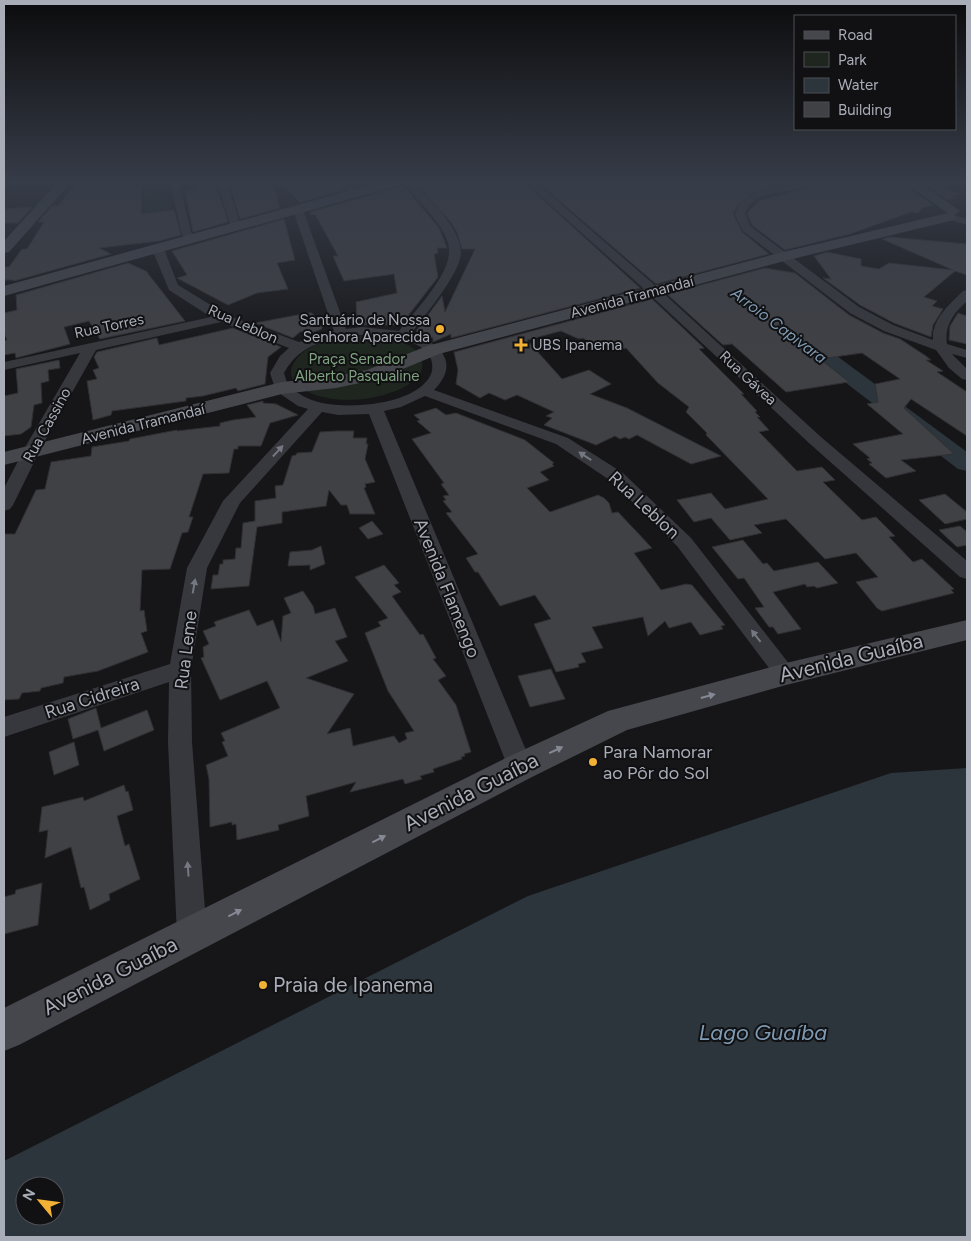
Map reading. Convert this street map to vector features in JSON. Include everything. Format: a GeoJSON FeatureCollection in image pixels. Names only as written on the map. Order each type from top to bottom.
{"type":"FeatureCollection","features":[{"type":"Feature","properties":{"kind":"main road"},"geometry":{"type":"LineString","coordinates":[[4,291],[190,240]]}},
{"type":"Feature","properties":{"kind":"main road","name":"Avenida Tramandaí"},"geometry":{"type":"LineString","coordinates":[[370,356],[402,350],[433,350],[784,256],[851,240]]}},
{"type":"Feature","properties":{"kind":"main road","name":"Avenida Tramandaí"},"geometry":{"type":"LineString","coordinates":[[316,378],[372,375],[402,350]]}},
{"type":"Feature","properties":{"kind":"main road","name":"Avenida Tramandaí"},"geometry":{"type":"LineString","coordinates":[[4,459],[282,388],[316,378],[344,363]]}},
{"type":"Feature","properties":{"kind":"main road","name":"Avenida Guaíba"},"geometry":{"type":"LineString","coordinates":[[4,1030],[520,767],[619,720],[786,674],[967,630]]}},
{"type":"Feature","properties":{"kind":"street"},"geometry":{"type":"LineString","coordinates":[[308,240],[341,334]]}},
{"type":"Feature","properties":{"kind":"street"},"geometry":{"type":"LineString","coordinates":[[402,350],[448,275],[455,253],[452,240]]}},
{"type":"Feature","properties":{"kind":"street","name":"Rua Gávea"},"geometry":{"type":"LineString","coordinates":[[595,240],[654,291],[815,440],[967,572]]}},
{"type":"Feature","properties":{"kind":"street"},"geometry":{"type":"LineString","coordinates":[[762,240],[830,294],[864,316],[913,338],[967,354]]}},
{"type":"Feature","properties":{"kind":"street","name":"Rua Leblon"},"geometry":{"type":"LineString","coordinates":[[158,249],[173,287],[222,318],[299,348]]}},
{"type":"Feature","properties":{"kind":"street"},"geometry":{"type":"LineString","coordinates":[[967,294],[948,311],[941,324],[938,337],[940,347],[967,376]]}},
{"type":"Feature","properties":{"kind":"street","name":"Rua Torres"},"geometry":{"type":"LineString","coordinates":[[4,366],[222,318]]}},
{"type":"Feature","properties":{"kind":"street"},"geometry":{"type":"LineString","coordinates":[[383,332],[402,350],[420,341],[433,350],[439,359],[440,370],[435,380],[424,391],[400,402],[375,408],[346,410],[318,408],[296,400],[282,388],[277,373],[286,358],[299,348],[318,339],[341,334],[383,332]]}},
{"type":"Feature","properties":{"kind":"street","name":"Rua Cassino"},"geometry":{"type":"LineString","coordinates":[[4,505],[31,452],[91,346]]}},
{"type":"Feature","properties":{"kind":"street","name":"Rua Leblon"},"geometry":{"type":"LineString","coordinates":[[424,391],[562,441],[617,476],[684,542],[786,674]]}},
{"type":"Feature","properties":{"kind":"street","name":"Rua Leme"},"geometry":{"type":"LineString","coordinates":[[192,935],[180,742],[180,669],[197,568],[232,501],[318,408]]}},
{"type":"Feature","properties":{"kind":"street","name":"Avenida Flamengo"},"geometry":{"type":"LineString","coordinates":[[375,408],[520,767]]}},
{"type":"Feature","properties":{"kind":"street","name":"Rua Cidreira"},"geometry":{"type":"LineString","coordinates":[[4,727],[180,669]]}},
{"type":"Feature","properties":{"kind":"green space","name":"Praça Senador Alberto Pasqualine"},"geometry":{"type":"Polygon","coordinates":[[[361,336],[385,338],[407,344],[422,359],[421,372],[409,384],[398,390],[383,395],[350,400],[318,396],[304,390],[293,380],[292,367],[304,352],[332,340],[361,336]]]}},
{"type":"Feature","properties":{"kind":"water","name":"Lago Guaíba"},"geometry":{"type":"Polygon","coordinates":[[[967,768],[967,1237],[4,1237],[4,1161],[528,896],[891,773],[967,768]]]}},
{"type":"Feature","properties":{"kind":"building"},"geometry":{"type":"Polygon","coordinates":[[[33,240],[163,240],[99,248],[111,254],[14,281],[4,280],[4,267],[9,267],[22,249],[27,249],[33,240]]]}},
{"type":"Feature","properties":{"kind":"building"},"geometry":{"type":"Polygon","coordinates":[[[211,240],[290,240],[295,260],[277,263],[288,289],[257,293],[228,305],[177,278],[187,275],[172,251],[211,240]]]}},
{"type":"Feature","properties":{"kind":"building"},"geometry":{"type":"Polygon","coordinates":[[[329,240],[444,240],[447,248],[437,248],[438,253],[434,254],[438,277],[401,325],[362,325],[361,320],[357,320],[356,302],[397,293],[394,274],[344,281],[333,256],[338,256],[329,240]]]}},
{"type":"Feature","properties":{"kind":"building"},"geometry":{"type":"Polygon","coordinates":[[[459,240],[587,240],[640,288],[451,338],[451,334],[433,342],[433,338],[416,331],[442,296],[445,312],[475,249],[462,249],[459,240]]]}},
{"type":"Feature","properties":{"kind":"building"},"geometry":{"type":"Polygon","coordinates":[[[605,240],[752,240],[769,254],[656,284],[605,240]]]}},
{"type":"Feature","properties":{"kind":"building"},"geometry":{"type":"Polygon","coordinates":[[[772,240],[826,240],[785,250],[772,240]]]}},
{"type":"Feature","properties":{"kind":"building"},"geometry":{"type":"Polygon","coordinates":[[[884,240],[922,240],[967,244],[967,275],[955,271],[924,297],[937,301],[932,306],[943,309],[933,325],[931,337],[894,323],[860,305],[823,278],[831,279],[814,256],[827,252],[861,259],[861,266],[879,269],[889,263],[953,270],[884,240]]]}},
{"type":"Feature","properties":{"kind":"building"},"geometry":{"type":"Polygon","coordinates":[[[128,263],[146,271],[185,321],[100,339],[89,321],[64,327],[70,344],[16,358],[15,353],[4,355],[4,341],[7,340],[4,333],[4,313],[17,310],[16,295],[128,263]]]}},
{"type":"Feature","properties":{"kind":"building"},"geometry":{"type":"Polygon","coordinates":[[[765,268],[795,273],[849,315],[883,333],[900,339],[926,356],[931,360],[926,360],[943,371],[937,372],[967,392],[967,436],[911,399],[904,408],[954,454],[901,460],[916,471],[886,478],[869,464],[872,463],[867,459],[870,458],[853,444],[903,434],[867,404],[878,402],[875,384],[900,379],[862,353],[820,359],[849,382],[786,392],[732,344],[723,345],[667,294],[765,268]]]}},
{"type":"Feature","properties":{"kind":"building"},"geometry":{"type":"Polygon","coordinates":[[[652,299],[704,348],[699,349],[744,394],[741,394],[757,411],[755,412],[760,417],[757,417],[769,430],[759,432],[797,471],[822,467],[835,480],[823,482],[862,520],[876,517],[895,536],[889,537],[913,562],[922,559],[954,589],[951,590],[954,593],[882,611],[877,608],[856,582],[878,577],[856,553],[825,559],[786,519],[754,525],[762,533],[730,540],[711,518],[694,522],[677,500],[711,493],[725,509],[768,499],[686,412],[689,407],[658,383],[626,348],[615,351],[608,345],[598,348],[583,338],[579,339],[561,331],[527,340],[562,379],[589,370],[611,384],[590,394],[627,408],[721,456],[691,464],[637,435],[629,439],[625,437],[620,439],[615,436],[596,445],[544,425],[552,418],[546,416],[554,412],[517,395],[505,400],[489,393],[480,398],[456,384],[458,370],[454,352],[652,299]]]}},
{"type":"Feature","properties":{"kind":"building"},"geometry":{"type":"Polygon","coordinates":[[[312,313],[323,327],[322,329],[305,335],[301,331],[293,338],[255,323],[312,313]]]}},
{"type":"Feature","properties":{"kind":"building"},"geometry":{"type":"Polygon","coordinates":[[[958,313],[967,316],[967,344],[949,340],[950,326],[958,313]]]}},
{"type":"Feature","properties":{"kind":"building"},"geometry":{"type":"Polygon","coordinates":[[[233,328],[281,347],[268,357],[265,384],[238,391],[236,388],[186,398],[186,401],[112,411],[111,415],[93,420],[87,381],[97,379],[93,370],[99,368],[94,357],[97,352],[157,338],[159,345],[233,328]]]}},
{"type":"Feature","properties":{"kind":"building"},"geometry":{"type":"Polygon","coordinates":[[[59,360],[60,368],[48,370],[49,381],[41,383],[42,403],[34,405],[31,427],[21,434],[4,436],[4,396],[18,393],[16,369],[59,360]]]}},
{"type":"Feature","properties":{"kind":"building"},"geometry":{"type":"Polygon","coordinates":[[[263,401],[263,403],[276,404],[298,415],[270,423],[261,446],[238,446],[238,449],[234,449],[229,473],[203,474],[189,517],[193,517],[188,532],[182,533],[170,569],[142,570],[140,611],[144,610],[147,631],[141,633],[148,652],[98,671],[64,677],[63,683],[41,688],[40,691],[22,693],[19,699],[4,700],[4,534],[15,534],[36,490],[45,489],[51,462],[91,456],[92,447],[177,430],[220,426],[220,423],[256,417],[247,405],[263,401]]]}},
{"type":"Feature","properties":{"kind":"building"},"geometry":{"type":"Polygon","coordinates":[[[436,408],[446,415],[456,413],[525,440],[554,463],[552,464],[554,466],[540,472],[549,480],[527,488],[550,512],[598,495],[604,498],[609,503],[612,513],[618,512],[652,548],[634,553],[661,590],[686,584],[692,585],[725,625],[721,626],[723,629],[700,635],[691,622],[669,628],[665,621],[648,636],[643,617],[592,627],[603,648],[581,653],[586,662],[578,664],[579,667],[556,672],[534,624],[551,619],[535,595],[500,606],[478,572],[475,572],[466,558],[478,554],[446,513],[452,512],[443,501],[446,500],[443,496],[449,495],[441,484],[444,483],[412,439],[431,433],[417,421],[420,420],[414,415],[436,408]]]}},
{"type":"Feature","properties":{"kind":"building"},"geometry":{"type":"Polygon","coordinates":[[[354,431],[353,438],[367,438],[366,444],[368,444],[365,459],[375,482],[365,484],[366,487],[364,488],[375,514],[350,514],[347,505],[341,505],[329,490],[326,506],[282,512],[282,523],[257,527],[249,586],[211,589],[213,575],[218,575],[220,564],[223,564],[223,560],[235,559],[236,548],[241,548],[243,523],[255,521],[255,501],[276,498],[275,486],[283,485],[292,456],[297,453],[312,452],[320,432],[354,431]]]}},
{"type":"Feature","properties":{"kind":"building"},"geometry":{"type":"Polygon","coordinates":[[[945,494],[967,512],[967,519],[945,524],[919,500],[945,494]]]}},
{"type":"Feature","properties":{"kind":"building"},"geometry":{"type":"Polygon","coordinates":[[[372,521],[383,534],[368,539],[359,528],[372,521]]]}},
{"type":"Feature","properties":{"kind":"building"},"geometry":{"type":"Polygon","coordinates":[[[960,526],[967,532],[967,545],[957,547],[939,530],[960,526]]]}},
{"type":"Feature","properties":{"kind":"building"},"geometry":{"type":"Polygon","coordinates":[[[743,540],[763,564],[767,563],[774,571],[818,562],[838,583],[817,588],[814,586],[807,587],[805,584],[773,592],[801,629],[778,634],[773,627],[769,627],[755,608],[764,607],[744,578],[738,579],[712,547],[743,540]]]}},
{"type":"Feature","properties":{"kind":"building"},"geometry":{"type":"Polygon","coordinates":[[[321,546],[325,564],[310,570],[310,565],[288,566],[290,552],[312,550],[321,546]]]}},
{"type":"Feature","properties":{"kind":"building"},"geometry":{"type":"Polygon","coordinates":[[[384,565],[399,583],[394,585],[401,592],[392,596],[420,635],[423,634],[436,658],[433,659],[446,676],[438,680],[456,705],[471,752],[464,754],[465,756],[461,757],[462,759],[433,769],[434,772],[420,776],[422,779],[405,784],[403,779],[350,792],[356,782],[306,796],[309,816],[278,825],[279,830],[237,840],[236,824],[232,825],[232,822],[210,827],[209,779],[206,765],[228,756],[222,742],[225,741],[221,733],[280,708],[267,681],[220,700],[201,658],[204,657],[203,647],[209,644],[203,631],[216,626],[214,622],[249,610],[257,626],[273,620],[281,642],[283,616],[291,613],[284,598],[303,591],[313,606],[315,614],[335,608],[347,637],[335,641],[348,661],[306,678],[354,694],[327,734],[350,728],[353,746],[394,736],[399,743],[407,739],[405,733],[414,731],[388,691],[365,633],[381,626],[378,622],[388,618],[355,577],[384,565]]]}},
{"type":"Feature","properties":{"kind":"building"},"geometry":{"type":"Polygon","coordinates":[[[551,669],[565,699],[530,707],[518,676],[551,669]]]}},
{"type":"Feature","properties":{"kind":"building"},"geometry":{"type":"Polygon","coordinates":[[[96,708],[101,728],[147,710],[154,730],[104,751],[98,730],[73,739],[68,719],[96,708]]]}},
{"type":"Feature","properties":{"kind":"building"},"geometry":{"type":"Polygon","coordinates":[[[74,742],[79,765],[54,775],[49,752],[74,742]]]}},
{"type":"Feature","properties":{"kind":"building"},"geometry":{"type":"Polygon","coordinates":[[[124,785],[126,792],[128,791],[133,810],[117,816],[125,846],[129,844],[140,879],[109,894],[110,900],[90,910],[84,887],[81,888],[71,847],[45,858],[48,830],[39,832],[42,807],[83,797],[84,801],[124,785]]]}},
{"type":"Feature","properties":{"kind":"building"},"geometry":{"type":"Polygon","coordinates":[[[42,883],[38,925],[4,934],[4,897],[15,894],[16,890],[42,883]]]}},
{"type":"Feature","properties":{"kind":"waterway","name":"Arroio Capivara"},"geometry":{"type":"LineString","coordinates":[[792,332],[967,464]]}},
{"type":"Feature","properties":{"kind":"place","name":"Santuário de Nossa Senhora Aparecida"},"geometry":{"type":"Point","coordinates":[440,329]}},
{"type":"Feature","properties":{"kind":"place","name":"UBS Ipanema"},"geometry":{"type":"Point","coordinates":[521,345]}},
{"type":"Feature","properties":{"kind":"place","name":"Para Namorar ao Pôr do Sol"},"geometry":{"type":"Point","coordinates":[593,762]}},
{"type":"Feature","properties":{"kind":"place","name":"Praia de Ipanema"},"geometry":{"type":"Point","coordinates":[263,985]}}]}
